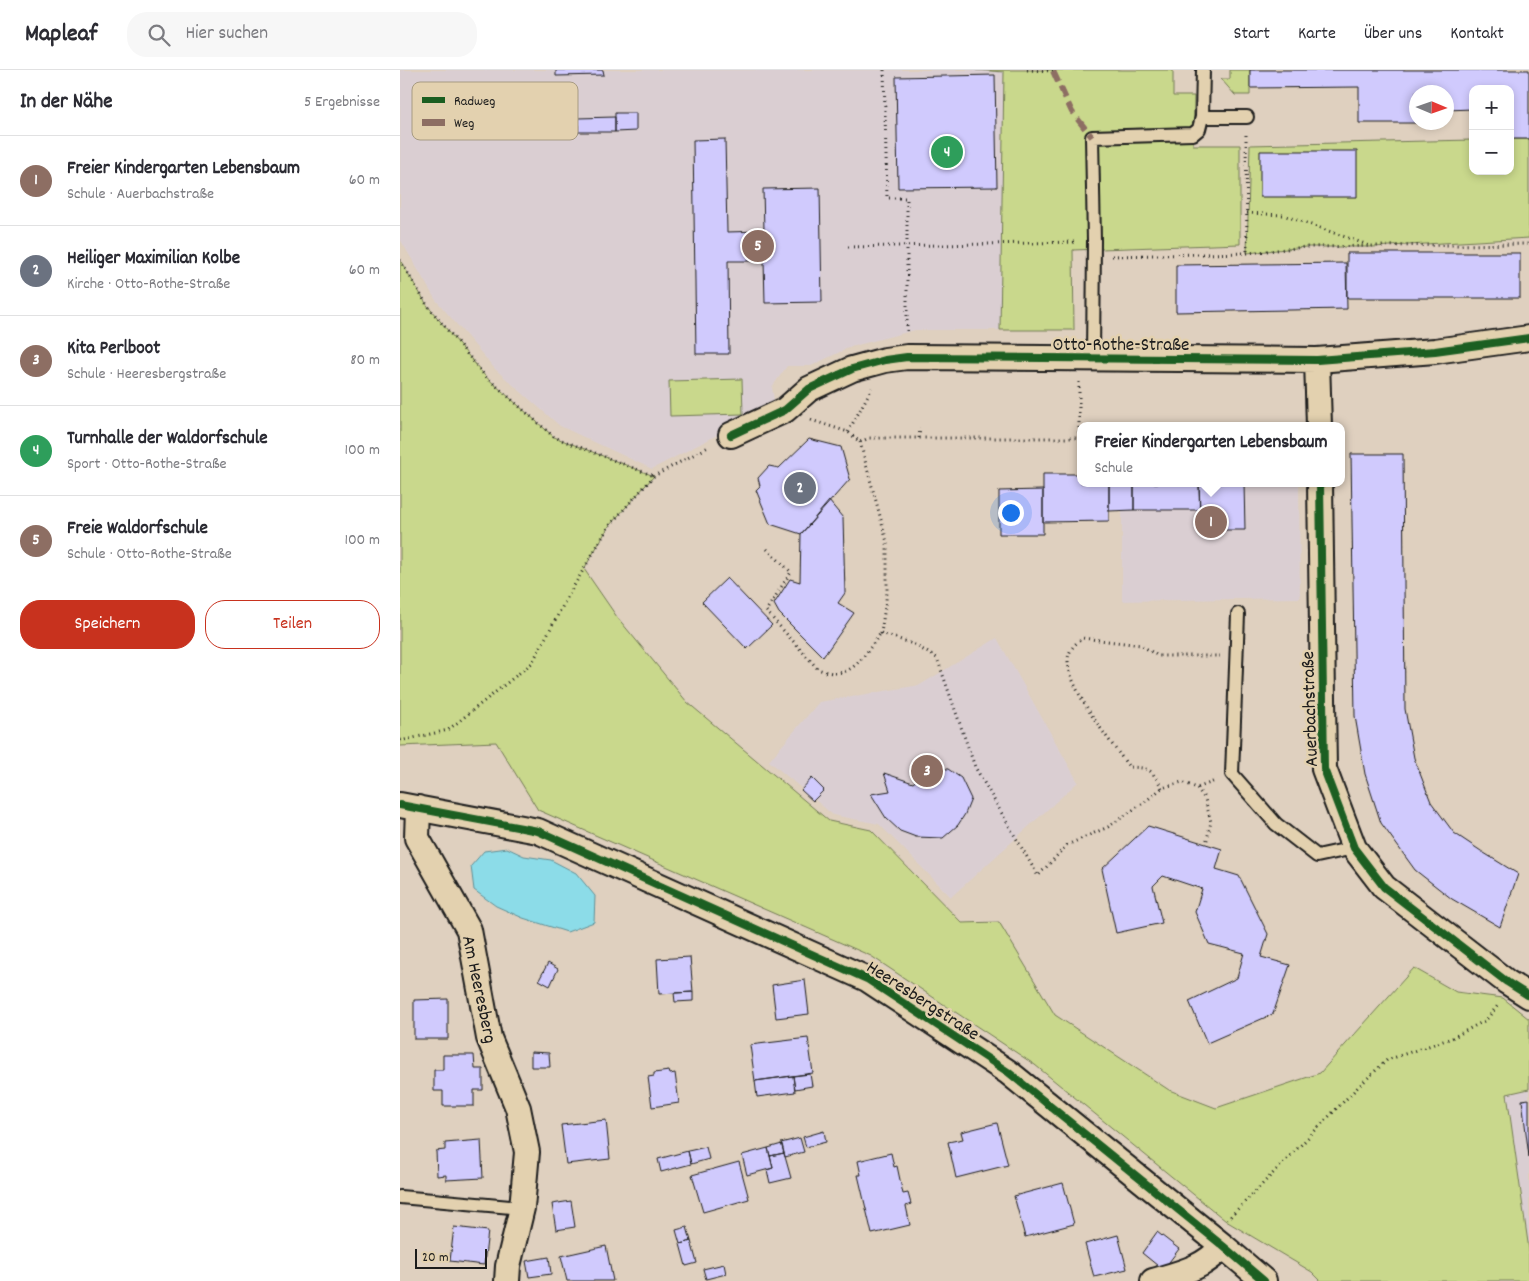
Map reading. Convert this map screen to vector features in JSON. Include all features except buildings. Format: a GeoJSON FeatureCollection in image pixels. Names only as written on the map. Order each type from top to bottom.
{"type":"FeatureCollection","features":[{"type":"Feature","properties":{"kind":"street","name":"Otto-Rothe-Straße"},"geometry":{"type":"LineString","coordinates":[[731,435],[785,410],[809,389],[852,369],[885,360],[907,357],[1317,360],[1436,351],[1529,338]]}},
{"type":"Feature","properties":{"kind":"street"},"geometry":{"type":"LineString","coordinates":[[1317,360],[1319,422]]}},
{"type":"Feature","properties":{"kind":"street","name":"Auerbachstraße"},"geometry":{"type":"LineString","coordinates":[[1320,487],[1324,769],[1354,848],[1384,887],[1507,982],[1529,996]]}},
{"type":"Feature","properties":{"kind":"street","name":"Am Heeresberg"},"geometry":{"type":"LineString","coordinates":[[409,807],[417,838],[469,930],[489,1038],[518,1108],[527,1152],[522,1208],[508,1266],[507,1281]]}},
{"type":"Feature","properties":{"kind":"street","name":"Heeresbergstraße"},"geometry":{"type":"LineString","coordinates":[[409,807],[538,831],[866,979],[1008,1072],[1264,1281]]}},
{"type":"Feature","properties":{"kind":"street"},"geometry":{"type":"LineString","coordinates":[[1153,1281],[1193,1269],[1214,1257],[1218,1242]]}},
{"type":"Feature","properties":{"kind":"lane"},"geometry":{"type":"LineString","coordinates":[[1093,359],[1094,242],[1092,137],[1193,134],[1199,129],[1202,117],[1203,70]]}},
{"type":"Feature","properties":{"kind":"lane"},"geometry":{"type":"LineString","coordinates":[[1202,117],[1246,117]]}},
{"type":"Feature","properties":{"kind":"lane"},"geometry":{"type":"LineString","coordinates":[[1238,614],[1232,774],[1276,824],[1317,856],[1354,848]]}},
{"type":"Feature","properties":{"kind":"lane"},"geometry":{"type":"LineString","coordinates":[[400,1197],[522,1208]]}},
{"type":"Feature","properties":{"kind":"path"},"geometry":{"type":"LineString","coordinates":[[884,70],[887,198],[908,198],[907,357]]}},
{"type":"Feature","properties":{"kind":"path"},"geometry":{"type":"LineString","coordinates":[[1027,70],[1053,71]]}},
{"type":"Feature","properties":{"kind":"path"},"geometry":{"type":"LineString","coordinates":[[1246,117],[1247,253]]}},
{"type":"Feature","properties":{"kind":"path"},"geometry":{"type":"LineString","coordinates":[[1247,213],[1283,215],[1373,247]]}},
{"type":"Feature","properties":{"kind":"path"},"geometry":{"type":"LineString","coordinates":[[848,247],[1094,242]]}},
{"type":"Feature","properties":{"kind":"path"},"geometry":{"type":"LineString","coordinates":[[1094,256],[1247,253],[1306,247],[1529,244]]}},
{"type":"Feature","properties":{"kind":"path"},"geometry":{"type":"LineString","coordinates":[[400,260],[427,305],[485,376],[554,437],[654,476]]}},
{"type":"Feature","properties":{"kind":"path"},"geometry":{"type":"LineString","coordinates":[[1079,381],[1080,422]]}},
{"type":"Feature","properties":{"kind":"path"},"geometry":{"type":"LineString","coordinates":[[848,432],[873,386]]}},
{"type":"Feature","properties":{"kind":"path"},"geometry":{"type":"LineString","coordinates":[[766,549],[791,572],[766,611],[818,669],[829,673],[843,673],[855,667],[881,633],[887,593],[887,542],[860,442],[848,432],[785,410]]}},
{"type":"Feature","properties":{"kind":"path"},"geometry":{"type":"LineString","coordinates":[[920,428],[920,438]]}},
{"type":"Feature","properties":{"kind":"path"},"geometry":{"type":"LineString","coordinates":[[400,742],[448,730],[532,663],[609,526],[654,476],[731,435]]}},
{"type":"Feature","properties":{"kind":"path"},"geometry":{"type":"LineString","coordinates":[[860,442],[869,438],[1077,438]]}},
{"type":"Feature","properties":{"kind":"path"},"geometry":{"type":"LineString","coordinates":[[881,633],[913,644],[937,658],[974,767],[1038,876],[1067,844],[1108,827],[1162,788],[1182,782],[1197,788],[1205,799],[1212,822],[1206,844]]}},
{"type":"Feature","properties":{"kind":"path"},"geometry":{"type":"LineString","coordinates":[[1162,788],[1153,772],[1142,768],[1129,767],[1096,722],[1072,679],[1068,659],[1072,646],[1082,638],[1141,645],[1158,656],[1236,657]]}},
{"type":"Feature","properties":{"kind":"path"},"geometry":{"type":"LineString","coordinates":[[1197,788],[1232,774]]}},
{"type":"Feature","properties":{"kind":"path"},"geometry":{"type":"LineString","coordinates":[[1218,1242],[1233,1214],[1387,1060],[1452,1038],[1486,1020],[1504,998]]}},
{"type":"Feature","properties":{"kind":"shaded area"},"geometry":{"type":"Polygon","coordinates":[[[400,70],[976,70],[1004,72],[1000,330],[915,330],[850,347],[811,366],[787,366],[772,387],[775,407],[652,469],[560,426],[495,369],[435,299],[400,239],[400,70]]]}},
{"type":"Feature","properties":{"kind":"shaded area"},"geometry":{"type":"Polygon","coordinates":[[[1122,487],[1299,487],[1300,598],[1122,601],[1122,487]]]}},
{"type":"Feature","properties":{"kind":"shaded area"},"geometry":{"type":"Polygon","coordinates":[[[997,638],[1078,782],[951,897],[879,824],[833,815],[769,761],[819,702],[920,685],[997,638]]]}},
{"type":"Feature","properties":{"kind":"shaded area"},"geometry":{"type":"Polygon","coordinates":[[[1529,1089],[1529,1250],[1507,1094],[1529,1089]]]}},
{"type":"Feature","properties":{"kind":"green space"},"geometry":{"type":"Polygon","coordinates":[[[976,70],[1173,70],[1173,96],[1194,96],[1193,145],[1240,145],[1240,244],[1073,250],[1074,330],[1000,330],[1004,72],[976,70]]]}},
{"type":"Feature","properties":{"kind":"green space"},"geometry":{"type":"Polygon","coordinates":[[[1230,70],[1250,70],[1250,95],[1235,95],[1221,79],[1230,79],[1230,70]]]}},
{"type":"Feature","properties":{"kind":"green space"},"geometry":{"type":"Polygon","coordinates":[[[1514,139],[1529,139],[1529,238],[1373,247],[1306,247],[1247,253],[1250,145],[1469,140],[1469,175],[1514,175],[1514,139]]]}},
{"type":"Feature","properties":{"kind":"green space"},"geometry":{"type":"Polygon","coordinates":[[[400,260],[427,305],[485,376],[554,437],[654,476],[609,526],[584,569],[617,617],[687,702],[829,821],[871,830],[962,923],[999,922],[1055,1015],[1169,1090],[1216,1108],[1320,1073],[1414,968],[1456,992],[1503,998],[1529,1019],[1529,1089],[1507,1094],[1529,1250],[1529,1281],[1321,1281],[1312,1272],[1226,1221],[1035,1065],[871,956],[538,810],[496,742],[400,746],[400,260]]]}},
{"type":"Feature","properties":{"kind":"green space"},"geometry":{"type":"Polygon","coordinates":[[[742,379],[743,414],[670,416],[669,381],[742,379]]]}},
{"type":"Feature","properties":{"kind":"water"},"geometry":{"type":"Polygon","coordinates":[[[507,848],[524,856],[551,860],[576,873],[595,896],[594,922],[567,932],[523,918],[496,906],[474,890],[471,866],[484,851],[507,848]]]}},
{"type":"Feature","properties":{"kind":"marked path"},"geometry":{"type":"LineString","coordinates":[[1053,71],[1072,112],[1092,137]]}},
{"type":"Feature","properties":{"kind":"cycle path"},"geometry":{"type":"LineString","coordinates":[[731,435],[785,410],[809,389],[852,369],[885,360],[907,357],[1317,360],[1435,351],[1529,338]]}},
{"type":"Feature","properties":{"kind":"cycle path"},"geometry":{"type":"LineString","coordinates":[[1320,487],[1324,769],[1354,848],[1384,887],[1507,982],[1529,996]]}},
{"type":"Feature","properties":{"kind":"cycle path"},"geometry":{"type":"LineString","coordinates":[[400,805],[538,831],[867,979],[1008,1072],[1264,1281]]}},
{"type":"Feature","properties":{"kind":"place","name":"Turnhalle der Waldorfschule"},"geometry":{"type":"Point","coordinates":[947,152]}},
{"type":"Feature","properties":{"kind":"place","name":"Freie Waldorfschule"},"geometry":{"type":"Point","coordinates":[758,246]}},
{"type":"Feature","properties":{"kind":"place","name":"Heiliger Maximilian Kolbe"},"geometry":{"type":"Point","coordinates":[800,488]}},
{"type":"Feature","properties":{"kind":"place","name":"Freier Kindergarten Lebensbaum"},"geometry":{"type":"Point","coordinates":[1211,522]}},
{"type":"Feature","properties":{"kind":"place","name":"Kita Perlboot"},"geometry":{"type":"Point","coordinates":[927,771]}}]}
